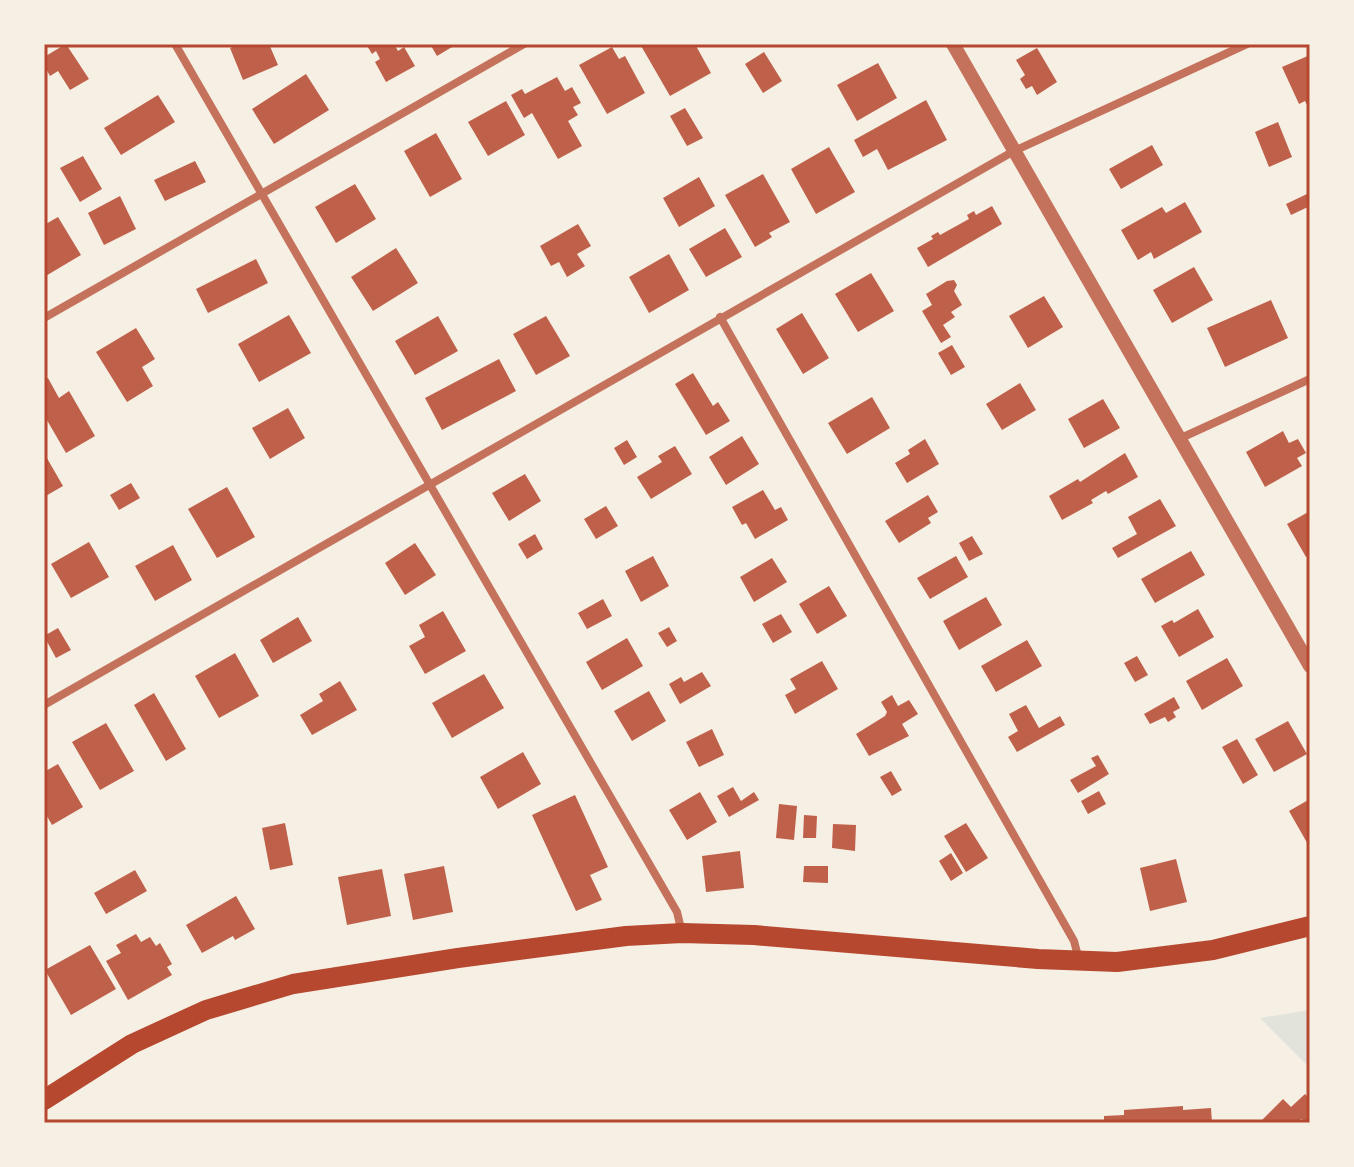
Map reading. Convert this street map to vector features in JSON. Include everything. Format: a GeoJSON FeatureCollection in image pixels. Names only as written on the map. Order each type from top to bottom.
{"type":"FeatureCollection","features":[{"type":"Feature","properties":{"kind":"main road"},"geometry":{"type":"LineString","coordinates":[[44,1100],[132,1044],[206,1010],[248,995],[293,984],[458,958],[626,936],[682,933],[754,935],[1117,962],[1213,950],[1310,926]]}},
{"type":"Feature","properties":{"kind":"street"},"geometry":{"type":"LineString","coordinates":[[175,44],[677,912],[682,933]]}},
{"type":"Feature","properties":{"kind":"street"},"geometry":{"type":"LineString","coordinates":[[44,318],[524,44]]}},
{"type":"Feature","properties":{"kind":"street"},"geometry":{"type":"LineString","coordinates":[[953,44],[1310,666]]}},
{"type":"Feature","properties":{"kind":"street"},"geometry":{"type":"LineString","coordinates":[[44,705],[1014,151],[1247,44]]}},
{"type":"Feature","properties":{"kind":"street"},"geometry":{"type":"LineString","coordinates":[[720,317],[1074,941],[1079,961]]}},
{"type":"Feature","properties":{"kind":"street"},"geometry":{"type":"LineString","coordinates":[[1181,438],[1310,379]]}},
{"type":"Feature","properties":{"kind":"shaded area"},"geometry":{"type":"Polygon","coordinates":[[[1310,1010],[1310,1068],[1260,1018],[1310,1010]]]}},
{"type":"Feature","properties":{"kind":"building"},"geometry":{"type":"Polygon","coordinates":[[[66,44],[89,79],[70,90],[58,71],[50,76],[44,65],[44,57],[66,44]]]}},
{"type":"Feature","properties":{"kind":"building"},"geometry":{"type":"Polygon","coordinates":[[[240,44],[269,44],[278,65],[243,80],[230,48],[240,44]]]}},
{"type":"Feature","properties":{"kind":"building"},"geometry":{"type":"Polygon","coordinates":[[[366,44],[394,44],[398,51],[404,47],[415,66],[386,82],[375,62],[380,59],[376,51],[372,54],[366,44]]]}},
{"type":"Feature","properties":{"kind":"building"},"geometry":{"type":"Polygon","coordinates":[[[430,44],[457,44],[437,56],[430,44]]]}},
{"type":"Feature","properties":{"kind":"building"},"geometry":{"type":"Polygon","coordinates":[[[640,44],[695,44],[711,73],[670,96],[640,44]]]}},
{"type":"Feature","properties":{"kind":"building"},"geometry":{"type":"Polygon","coordinates":[[[612,47],[619,59],[625,56],[645,93],[607,114],[579,65],[612,47]]]}},
{"type":"Feature","properties":{"kind":"building"},"geometry":{"type":"Polygon","coordinates":[[[1037,48],[1057,82],[1037,95],[1032,86],[1026,89],[1020,79],[1025,75],[1016,60],[1037,48]]]}},
{"type":"Feature","properties":{"kind":"building"},"geometry":{"type":"Polygon","coordinates":[[[764,52],[782,81],[763,93],[745,64],[764,52]]]}},
{"type":"Feature","properties":{"kind":"building"},"geometry":{"type":"Polygon","coordinates":[[[1310,55],[1310,111],[1305,101],[1299,104],[1282,67],[1310,55]]]}},
{"type":"Feature","properties":{"kind":"building"},"geometry":{"type":"Polygon","coordinates":[[[878,63],[897,98],[857,121],[837,85],[878,63]]]}},
{"type":"Feature","properties":{"kind":"building"},"geometry":{"type":"Polygon","coordinates":[[[306,74],[329,110],[274,144],[252,109],[306,74]]]}},
{"type":"Feature","properties":{"kind":"building"},"geometry":{"type":"Polygon","coordinates":[[[557,77],[565,91],[572,87],[581,103],[573,107],[578,115],[568,121],[582,146],[558,159],[532,113],[524,118],[511,95],[522,89],[525,94],[557,77]]]}},
{"type":"Feature","properties":{"kind":"building"},"geometry":{"type":"Polygon","coordinates":[[[158,95],[175,122],[121,155],[104,128],[158,95]]]}},
{"type":"Feature","properties":{"kind":"building"},"geometry":{"type":"Polygon","coordinates":[[[926,100],[947,140],[888,170],[877,149],[863,157],[854,140],[926,100]]]}},
{"type":"Feature","properties":{"kind":"building"},"geometry":{"type":"Polygon","coordinates":[[[506,101],[525,135],[488,156],[468,122],[506,101]]]}},
{"type":"Feature","properties":{"kind":"building"},"geometry":{"type":"Polygon","coordinates":[[[685,108],[703,138],[687,146],[670,116],[685,108]]]}},
{"type":"Feature","properties":{"kind":"building"},"geometry":{"type":"Polygon","coordinates":[[[1278,122],[1292,157],[1269,167],[1255,132],[1278,122]]]}},
{"type":"Feature","properties":{"kind":"building"},"geometry":{"type":"Polygon","coordinates":[[[436,133],[462,179],[430,197],[404,151],[436,133]]]}},
{"type":"Feature","properties":{"kind":"building"},"geometry":{"type":"Polygon","coordinates":[[[1152,145],[1163,165],[1121,189],[1109,169],[1152,145]]]}},
{"type":"Feature","properties":{"kind":"building"},"geometry":{"type":"Polygon","coordinates":[[[829,147],[855,192],[816,214],[791,169],[829,147]]]}},
{"type":"Feature","properties":{"kind":"building"},"geometry":{"type":"Polygon","coordinates":[[[83,156],[102,189],[80,202],[60,168],[83,156]]]}},
{"type":"Feature","properties":{"kind":"building"},"geometry":{"type":"Polygon","coordinates":[[[195,161],[206,182],[165,201],[154,180],[195,161]]]}},
{"type":"Feature","properties":{"kind":"building"},"geometry":{"type":"Polygon","coordinates":[[[763,174],[790,222],[769,233],[772,237],[755,247],[725,195],[763,174]]]}},
{"type":"Feature","properties":{"kind":"building"},"geometry":{"type":"Polygon","coordinates":[[[699,177],[715,206],[679,227],[663,198],[699,177]]]}},
{"type":"Feature","properties":{"kind":"building"},"geometry":{"type":"Polygon","coordinates":[[[355,184],[376,219],[336,243],[315,207],[355,184]]]}},
{"type":"Feature","properties":{"kind":"building"},"geometry":{"type":"Polygon","coordinates":[[[1307,194],[1310,206],[1291,215],[1286,204],[1307,194]]]}},
{"type":"Feature","properties":{"kind":"building"},"geometry":{"type":"Polygon","coordinates":[[[120,196],[136,229],[104,245],[88,213],[120,196]]]}},
{"type":"Feature","properties":{"kind":"building"},"geometry":{"type":"Polygon","coordinates":[[[1185,202],[1202,232],[1154,259],[1151,252],[1138,260],[1121,230],[1162,207],[1166,213],[1185,202]]]}},
{"type":"Feature","properties":{"kind":"building"},"geometry":{"type":"Polygon","coordinates":[[[992,206],[1002,224],[928,267],[917,248],[933,239],[931,236],[938,232],[940,235],[969,219],[967,215],[974,211],[976,215],[992,206]]]}},
{"type":"Feature","properties":{"kind":"building"},"geometry":{"type":"Polygon","coordinates":[[[58,217],[81,255],[44,277],[44,225],[58,217]]]}},
{"type":"Feature","properties":{"kind":"building"},"geometry":{"type":"Polygon","coordinates":[[[578,224],[591,246],[577,254],[585,266],[567,277],[559,262],[551,266],[540,246],[578,224]]]}},
{"type":"Feature","properties":{"kind":"building"},"geometry":{"type":"Polygon","coordinates":[[[725,228],[742,257],[706,277],[689,249],[725,228]]]}},
{"type":"Feature","properties":{"kind":"building"},"geometry":{"type":"Polygon","coordinates":[[[396,248],[418,283],[373,311],[351,277],[396,248]]]}},
{"type":"Feature","properties":{"kind":"building"},"geometry":{"type":"Polygon","coordinates":[[[669,254],[689,290],[649,313],[629,277],[669,254]]]}},
{"type":"Feature","properties":{"kind":"building"},"geometry":{"type":"Polygon","coordinates":[[[256,259],[268,283],[208,313],[196,289],[256,259]]]}},
{"type":"Feature","properties":{"kind":"building"},"geometry":{"type":"Polygon","coordinates":[[[1194,267],[1213,300],[1172,323],[1153,290],[1194,267]]]}},
{"type":"Feature","properties":{"kind":"building"},"geometry":{"type":"Polygon","coordinates":[[[871,273],[894,311],[858,332],[835,294],[871,273]]]}},
{"type":"Feature","properties":{"kind":"building"},"geometry":{"type":"Polygon","coordinates":[[[954,280],[957,285],[954,291],[962,305],[951,312],[955,317],[943,325],[951,337],[941,343],[922,311],[932,305],[926,294],[954,280]]]}},
{"type":"Feature","properties":{"kind":"building"},"geometry":{"type":"Polygon","coordinates":[[[1044,296],[1063,327],[1028,348],[1009,316],[1044,296]]]}},
{"type":"Feature","properties":{"kind":"building"},"geometry":{"type":"Polygon","coordinates":[[[1271,300],[1288,338],[1225,367],[1207,328],[1271,300]]]}},
{"type":"Feature","properties":{"kind":"building"},"geometry":{"type":"Polygon","coordinates":[[[802,313],[829,358],[803,374],[776,329],[802,313]]]}},
{"type":"Feature","properties":{"kind":"building"},"geometry":{"type":"Polygon","coordinates":[[[289,315],[311,353],[259,382],[238,344],[289,315]]]}},
{"type":"Feature","properties":{"kind":"building"},"geometry":{"type":"Polygon","coordinates":[[[438,316],[458,351],[415,375],[395,341],[438,316]]]}},
{"type":"Feature","properties":{"kind":"building"},"geometry":{"type":"Polygon","coordinates":[[[546,316],[570,356],[536,375],[513,334],[546,316]]]}},
{"type":"Feature","properties":{"kind":"building"},"geometry":{"type":"Polygon","coordinates":[[[136,328],[155,359],[142,367],[153,386],[127,402],[96,352],[136,328]]]}},
{"type":"Feature","properties":{"kind":"building"},"geometry":{"type":"Polygon","coordinates":[[[952,345],[965,367],[951,375],[938,353],[952,345]]]}},
{"type":"Feature","properties":{"kind":"building"},"geometry":{"type":"Polygon","coordinates":[[[499,359],[516,391],[442,430],[425,398],[499,359]]]}},
{"type":"Feature","properties":{"kind":"building"},"geometry":{"type":"Polygon","coordinates":[[[693,373],[713,406],[718,402],[730,421],[706,435],[675,384],[693,373]]]}},
{"type":"Feature","properties":{"kind":"building"},"geometry":{"type":"Polygon","coordinates":[[[48,378],[59,398],[69,391],[95,436],[66,453],[44,415],[44,380],[48,378]]]}},
{"type":"Feature","properties":{"kind":"building"},"geometry":{"type":"Polygon","coordinates":[[[1020,383],[1036,410],[1002,430],[986,404],[1020,383]]]}},
{"type":"Feature","properties":{"kind":"building"},"geometry":{"type":"Polygon","coordinates":[[[872,397],[890,428],[847,454],[828,423],[872,397]]]}},
{"type":"Feature","properties":{"kind":"building"},"geometry":{"type":"Polygon","coordinates":[[[1103,399],[1120,428],[1084,448],[1068,419],[1103,399]]]}},
{"type":"Feature","properties":{"kind":"building"},"geometry":{"type":"Polygon","coordinates":[[[288,408],[305,438],[270,459],[252,428],[288,408]]]}},
{"type":"Feature","properties":{"kind":"building"},"geometry":{"type":"Polygon","coordinates":[[[1283,431],[1289,443],[1298,439],[1306,453],[1297,458],[1302,466],[1265,487],[1246,452],[1283,431]]]}},
{"type":"Feature","properties":{"kind":"building"},"geometry":{"type":"Polygon","coordinates":[[[742,436],[759,464],[726,485],[709,457],[742,436]]]}},
{"type":"Feature","properties":{"kind":"building"},"geometry":{"type":"Polygon","coordinates":[[[925,439],[939,464],[907,483],[895,463],[925,439]]]}},
{"type":"Feature","properties":{"kind":"building"},"geometry":{"type":"Polygon","coordinates":[[[627,440],[637,457],[624,465],[614,448],[627,440]]]}},
{"type":"Feature","properties":{"kind":"building"},"geometry":{"type":"Polygon","coordinates":[[[675,446],[692,474],[651,499],[637,477],[662,462],[658,456],[675,446]]]}},
{"type":"Feature","properties":{"kind":"building"},"geometry":{"type":"Polygon","coordinates":[[[44,453],[63,486],[44,497],[44,453]]]}},
{"type":"Feature","properties":{"kind":"building"},"geometry":{"type":"Polygon","coordinates":[[[1125,453],[1138,477],[1108,494],[1106,491],[1091,500],[1093,503],[1062,520],[1049,496],[1078,479],[1080,482],[1125,453]]]}},
{"type":"Feature","properties":{"kind":"building"},"geometry":{"type":"Polygon","coordinates":[[[525,474],[541,501],[509,521],[492,493],[525,474]]]}},
{"type":"Feature","properties":{"kind":"building"},"geometry":{"type":"Polygon","coordinates":[[[131,483],[140,498],[119,510],[110,495],[131,483]]]}},
{"type":"Feature","properties":{"kind":"building"},"geometry":{"type":"Polygon","coordinates":[[[227,487],[255,537],[217,558],[188,509],[227,487]]]}},
{"type":"Feature","properties":{"kind":"building"},"geometry":{"type":"Polygon","coordinates":[[[763,490],[775,510],[781,507],[788,520],[755,539],[732,507],[763,490]]]}},
{"type":"Feature","properties":{"kind":"building"},"geometry":{"type":"Polygon","coordinates":[[[928,495],[938,512],[928,518],[931,523],[899,543],[885,521],[928,495]]]}},
{"type":"Feature","properties":{"kind":"building"},"geometry":{"type":"Polygon","coordinates":[[[1160,499],[1176,526],[1118,558],[1112,548],[1137,534],[1128,517],[1160,499]]]}},
{"type":"Feature","properties":{"kind":"building"},"geometry":{"type":"Polygon","coordinates":[[[606,506],[618,526],[596,539],[584,519],[606,506]]]}},
{"type":"Feature","properties":{"kind":"building"},"geometry":{"type":"Polygon","coordinates":[[[1310,511],[1310,555],[1306,557],[1287,524],[1310,511]]]}},
{"type":"Feature","properties":{"kind":"building"},"geometry":{"type":"Polygon","coordinates":[[[535,534],[543,549],[527,559],[518,544],[535,534]]]}},
{"type":"Feature","properties":{"kind":"building"},"geometry":{"type":"Polygon","coordinates":[[[972,536],[983,554],[969,561],[959,543],[972,536]]]}},
{"type":"Feature","properties":{"kind":"building"},"geometry":{"type":"Polygon","coordinates":[[[89,542],[109,577],[71,598],[51,564],[89,542]]]}},
{"type":"Feature","properties":{"kind":"building"},"geometry":{"type":"Polygon","coordinates":[[[415,543],[436,575],[405,595],[385,563],[415,543]]]}},
{"type":"Feature","properties":{"kind":"building"},"geometry":{"type":"Polygon","coordinates":[[[173,545],[192,580],[155,601],[135,566],[173,545]]]}},
{"type":"Feature","properties":{"kind":"building"},"geometry":{"type":"Polygon","coordinates":[[[1191,551],[1205,575],[1155,603],[1141,579],[1191,551]]]}},
{"type":"Feature","properties":{"kind":"building"},"geometry":{"type":"Polygon","coordinates":[[[653,556],[669,586],[641,602],[625,571],[653,556]]]}},
{"type":"Feature","properties":{"kind":"building"},"geometry":{"type":"Polygon","coordinates":[[[956,556],[968,577],[930,599],[917,578],[956,556]]]}},
{"type":"Feature","properties":{"kind":"building"},"geometry":{"type":"Polygon","coordinates":[[[772,558],[787,582],[754,602],[740,577],[772,558]]]}},
{"type":"Feature","properties":{"kind":"building"},"geometry":{"type":"Polygon","coordinates":[[[829,586],[847,616],[817,634],[799,604],[829,586]]]}},
{"type":"Feature","properties":{"kind":"building"},"geometry":{"type":"Polygon","coordinates":[[[986,597],[1002,625],[959,650],[943,621],[986,597]]]}},
{"type":"Feature","properties":{"kind":"building"},"geometry":{"type":"Polygon","coordinates":[[[603,599],[612,616],[587,629],[578,613],[603,599]]]}},
{"type":"Feature","properties":{"kind":"building"},"geometry":{"type":"Polygon","coordinates":[[[1198,609],[1214,637],[1179,657],[1161,626],[1172,620],[1174,623],[1198,609]]]}},
{"type":"Feature","properties":{"kind":"building"},"geometry":{"type":"Polygon","coordinates":[[[443,611],[466,651],[425,674],[409,646],[425,637],[419,625],[443,611]]]}},
{"type":"Feature","properties":{"kind":"building"},"geometry":{"type":"Polygon","coordinates":[[[781,614],[792,632],[773,643],[762,624],[781,614]]]}},
{"type":"Feature","properties":{"kind":"building"},"geometry":{"type":"Polygon","coordinates":[[[298,617],[312,641],[273,663],[260,640],[298,617]]]}},
{"type":"Feature","properties":{"kind":"building"},"geometry":{"type":"Polygon","coordinates":[[[669,627],[677,641],[667,647],[658,633],[669,627]]]}},
{"type":"Feature","properties":{"kind":"building"},"geometry":{"type":"Polygon","coordinates":[[[58,628],[71,650],[56,658],[44,636],[58,628]]]}},
{"type":"Feature","properties":{"kind":"building"},"geometry":{"type":"Polygon","coordinates":[[[627,638],[643,666],[602,690],[586,662],[627,638]]]}},
{"type":"Feature","properties":{"kind":"building"},"geometry":{"type":"Polygon","coordinates":[[[1027,640],[1042,666],[996,692],[981,666],[1027,640]]]}},
{"type":"Feature","properties":{"kind":"building"},"geometry":{"type":"Polygon","coordinates":[[[235,653],[259,696],[219,718],[195,676],[235,653]]]}},
{"type":"Feature","properties":{"kind":"building"},"geometry":{"type":"Polygon","coordinates":[[[1137,656],[1148,675],[1135,682],[1124,663],[1137,656]]]}},
{"type":"Feature","properties":{"kind":"building"},"geometry":{"type":"Polygon","coordinates":[[[1227,658],[1243,686],[1202,710],[1186,681],[1227,658]]]}},
{"type":"Feature","properties":{"kind":"building"},"geometry":{"type":"Polygon","coordinates":[[[822,661],[838,689],[795,714],[785,695],[796,689],[790,679],[822,661]]]}},
{"type":"Feature","properties":{"kind":"building"},"geometry":{"type":"Polygon","coordinates":[[[702,672],[711,686],[680,704],[669,684],[681,677],[684,682],[702,672]]]}},
{"type":"Feature","properties":{"kind":"building"},"geometry":{"type":"Polygon","coordinates":[[[484,674],[504,708],[452,738],[432,703],[484,674]]]}},
{"type":"Feature","properties":{"kind":"building"},"geometry":{"type":"Polygon","coordinates":[[[340,681],[357,710],[312,735],[300,715],[323,701],[319,694],[340,681]]]}},
{"type":"Feature","properties":{"kind":"building"},"geometry":{"type":"Polygon","coordinates":[[[649,691],[666,721],[632,741],[614,711],[649,691]]]}},
{"type":"Feature","properties":{"kind":"building"},"geometry":{"type":"Polygon","coordinates":[[[154,693],[186,749],[166,761],[134,705],[154,693]]]}},
{"type":"Feature","properties":{"kind":"building"},"geometry":{"type":"Polygon","coordinates":[[[892,695],[898,706],[909,700],[918,714],[902,724],[909,736],[869,756],[856,734],[885,716],[887,712],[881,702],[892,695]]]}},
{"type":"Feature","properties":{"kind":"building"},"geometry":{"type":"Polygon","coordinates":[[[1174,697],[1180,708],[1173,712],[1176,717],[1168,722],[1165,717],[1150,724],[1144,714],[1174,697]]]}},
{"type":"Feature","properties":{"kind":"building"},"geometry":{"type":"Polygon","coordinates":[[[1026,705],[1039,728],[1060,716],[1065,725],[1017,752],[1008,737],[1018,731],[1009,714],[1026,705]]]}},
{"type":"Feature","properties":{"kind":"building"},"geometry":{"type":"Polygon","coordinates":[[[1288,721],[1307,754],[1274,772],[1255,739],[1288,721]]]}},
{"type":"Feature","properties":{"kind":"building"},"geometry":{"type":"Polygon","coordinates":[[[106,723],[134,771],[100,790],[72,742],[106,723]]]}},
{"type":"Feature","properties":{"kind":"building"},"geometry":{"type":"Polygon","coordinates":[[[712,729],[724,755],[699,767],[686,742],[712,729]]]}},
{"type":"Feature","properties":{"kind":"building"},"geometry":{"type":"Polygon","coordinates":[[[1237,739],[1258,775],[1243,784],[1222,747],[1237,739]]]}},
{"type":"Feature","properties":{"kind":"building"},"geometry":{"type":"Polygon","coordinates":[[[523,752],[541,784],[498,809],[480,777],[523,752]]]}},
{"type":"Feature","properties":{"kind":"building"},"geometry":{"type":"Polygon","coordinates":[[[1098,755],[1109,774],[1078,793],[1070,780],[1096,766],[1091,758],[1098,755]]]}},
{"type":"Feature","properties":{"kind":"building"},"geometry":{"type":"Polygon","coordinates":[[[58,764],[83,807],[52,825],[44,811],[44,772],[58,764]]]}},
{"type":"Feature","properties":{"kind":"building"},"geometry":{"type":"Polygon","coordinates":[[[891,771],[902,790],[892,796],[880,777],[891,771]]]}},
{"type":"Feature","properties":{"kind":"building"},"geometry":{"type":"Polygon","coordinates":[[[733,787],[741,801],[754,792],[759,800],[729,817],[717,796],[733,787]]]}},
{"type":"Feature","properties":{"kind":"building"},"geometry":{"type":"Polygon","coordinates":[[[1099,791],[1106,804],[1088,814],[1081,801],[1099,791]]]}},
{"type":"Feature","properties":{"kind":"building"},"geometry":{"type":"Polygon","coordinates":[[[700,792],[717,822],[687,840],[669,810],[700,792]]]}},
{"type":"Feature","properties":{"kind":"building"},"geometry":{"type":"Polygon","coordinates":[[[575,795],[608,867],[590,875],[602,900],[576,911],[532,815],[575,795]]]}},
{"type":"Feature","properties":{"kind":"building"},"geometry":{"type":"Polygon","coordinates":[[[1310,799],[1310,848],[1289,811],[1310,799]]]}},
{"type":"Feature","properties":{"kind":"building"},"geometry":{"type":"Polygon","coordinates":[[[779,804],[797,806],[794,840],[776,838],[779,804]]]}},
{"type":"Feature","properties":{"kind":"building"},"geometry":{"type":"Polygon","coordinates":[[[804,815],[817,816],[816,838],[803,838],[804,815]]]}},
{"type":"Feature","properties":{"kind":"building"},"geometry":{"type":"Polygon","coordinates":[[[285,823],[293,865],[270,870],[262,828],[285,823]]]}},
{"type":"Feature","properties":{"kind":"building"},"geometry":{"type":"Polygon","coordinates":[[[966,823],[988,858],[966,872],[944,836],[966,823]]]}},
{"type":"Feature","properties":{"kind":"building"},"geometry":{"type":"Polygon","coordinates":[[[833,824],[856,825],[855,851],[832,848],[833,824]]]}},
{"type":"Feature","properties":{"kind":"building"},"geometry":{"type":"Polygon","coordinates":[[[740,851],[744,888],[706,892],[702,856],[740,851]]]}},
{"type":"Feature","properties":{"kind":"building"},"geometry":{"type":"Polygon","coordinates":[[[951,853],[963,873],[951,881],[939,861],[951,853]]]}},
{"type":"Feature","properties":{"kind":"building"},"geometry":{"type":"Polygon","coordinates":[[[1176,859],[1187,902],[1150,911],[1140,868],[1176,859]]]}},
{"type":"Feature","properties":{"kind":"building"},"geometry":{"type":"Polygon","coordinates":[[[444,866],[453,912],[413,920],[404,874],[444,866]]]}},
{"type":"Feature","properties":{"kind":"building"},"geometry":{"type":"Polygon","coordinates":[[[804,866],[828,866],[828,883],[803,882],[804,866]]]}},
{"type":"Feature","properties":{"kind":"building"},"geometry":{"type":"Polygon","coordinates":[[[382,869],[391,916],[347,925],[338,877],[382,869]]]}},
{"type":"Feature","properties":{"kind":"building"},"geometry":{"type":"Polygon","coordinates":[[[135,870],[147,891],[106,914],[94,893],[135,870]]]}},
{"type":"Feature","properties":{"kind":"building"},"geometry":{"type":"Polygon","coordinates":[[[236,896],[255,929],[235,940],[233,936],[202,953],[186,925],[236,896]]]}},
{"type":"Feature","properties":{"kind":"building"},"geometry":{"type":"Polygon","coordinates":[[[136,934],[141,942],[150,937],[156,946],[160,943],[172,964],[167,967],[172,975],[128,1000],[106,961],[121,953],[116,945],[136,934]]]}},
{"type":"Feature","properties":{"kind":"building"},"geometry":{"type":"Polygon","coordinates":[[[90,945],[116,989],[71,1015],[45,970],[90,945]]]}},
{"type":"Feature","properties":{"kind":"building"},"geometry":{"type":"Polygon","coordinates":[[[1305,1094],[1310,1099],[1310,1123],[1301,1119],[1297,1123],[1259,1123],[1283,1099],[1291,1107],[1305,1094]]]}},
{"type":"Feature","properties":{"kind":"building"},"geometry":{"type":"Polygon","coordinates":[[[1183,1106],[1183,1110],[1211,1108],[1212,1123],[1104,1123],[1104,1116],[1124,1115],[1124,1110],[1183,1106]]]}}]}
